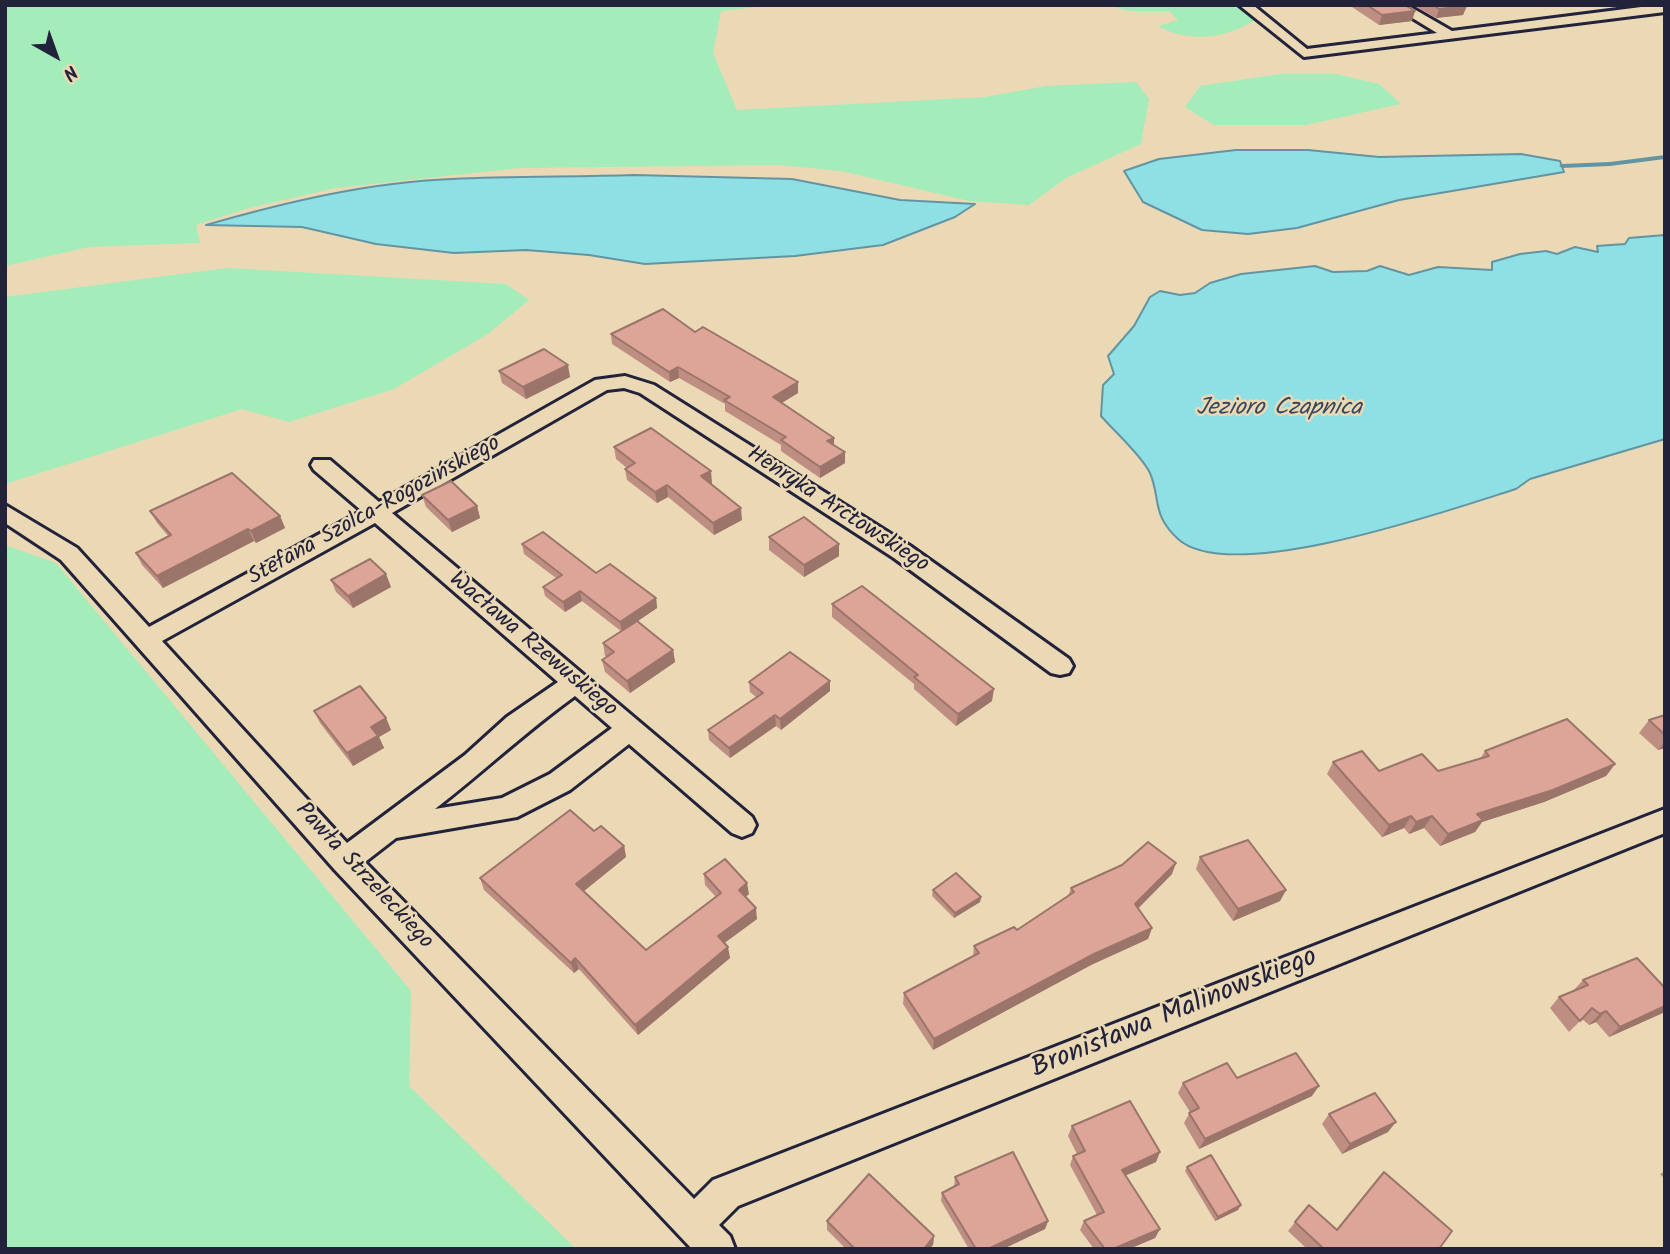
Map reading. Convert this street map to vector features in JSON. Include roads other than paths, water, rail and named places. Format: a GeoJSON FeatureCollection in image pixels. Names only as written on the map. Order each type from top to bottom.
{"type":"FeatureCollection","features":[{"type":"Feature","properties":{"kind":"street"},"geometry":{"type":"LineString","coordinates":[[1245,5],[1304,53],[1665,8]]}},
{"type":"Feature","properties":{"kind":"street"},"geometry":{"type":"LineString","coordinates":[[1397,5],[1449,34]]}},
{"type":"Feature","properties":{"kind":"street"},"geometry":{"type":"LineString","coordinates":[[1565,5],[1603,15]]}},
{"type":"Feature","properties":{"kind":"street","name":"Henryka Arctowskiego"},"geometry":{"type":"LineString","coordinates":[[603,384],[625,382],[647,389],[902,552],[1060,666]]}},
{"type":"Feature","properties":{"kind":"street","name":"Stefana Szolca-Rogozińskiego"},"geometry":{"type":"LineString","coordinates":[[146,639],[603,384]]}},
{"type":"Feature","properties":{"kind":"street","name":"Wacława Rzewuskiego"},"geometry":{"type":"LineString","coordinates":[[322,465],[742,825]]}},
{"type":"Feature","properties":{"kind":"street","name":"Pawła Strzeleckiego"},"geometry":{"type":"LineString","coordinates":[[5,512],[69,554],[345,861],[717,1249]]}},
{"type":"Feature","properties":{"kind":"street"},"geometry":{"type":"LineString","coordinates":[[345,861],[475,763],[516,724],[575,683]]}},
{"type":"Feature","properties":{"kind":"street"},"geometry":{"type":"LineString","coordinates":[[389,828],[507,809],[560,782],[630,729]]}},
{"type":"Feature","properties":{"kind":"street","name":"Bronisława Malinowskiego"},"geometry":{"type":"LineString","coordinates":[[694,1224],[726,1193],[1665,821]]}},
{"type":"Feature","properties":{"kind":"water"},"geometry":{"type":"Polygon","coordinates":[[[1236,150],[1308,150],[1379,157],[1521,154],[1560,161],[1564,172],[1399,200],[1297,228],[1248,234],[1202,230],[1143,202],[1124,171],[1159,159],[1236,150]]]}},
{"type":"Feature","properties":{"kind":"water"},"geometry":{"type":"Polygon","coordinates":[[[634,175],[792,179],[900,200],[975,204],[955,217],[883,245],[795,256],[645,264],[589,255],[526,250],[454,253],[376,244],[302,227],[206,225],[297,201],[390,184],[475,178],[634,175]]]}},
{"type":"Feature","properties":{"kind":"water","name":"Jezioro Czapnica"},"geometry":{"type":"Polygon","coordinates":[[[1665,235],[1665,439],[1530,479],[1516,489],[1343,540],[1291,550],[1244,554],[1205,551],[1178,539],[1169,530],[1160,514],[1153,482],[1146,466],[1101,416],[1103,385],[1114,374],[1108,356],[1134,326],[1150,297],[1160,291],[1180,295],[1195,293],[1210,283],[1241,274],[1315,266],[1333,272],[1367,271],[1380,266],[1409,275],[1438,267],[1492,270],[1492,262],[1520,254],[1546,251],[1557,254],[1575,247],[1598,252],[1597,246],[1625,244],[1629,238],[1665,235]]]}},
{"type":"Feature","properties":{"kind":"waterway"},"geometry":{"type":"LineString","coordinates":[[1562,166],[1610,164],[1665,157]]}}]}
